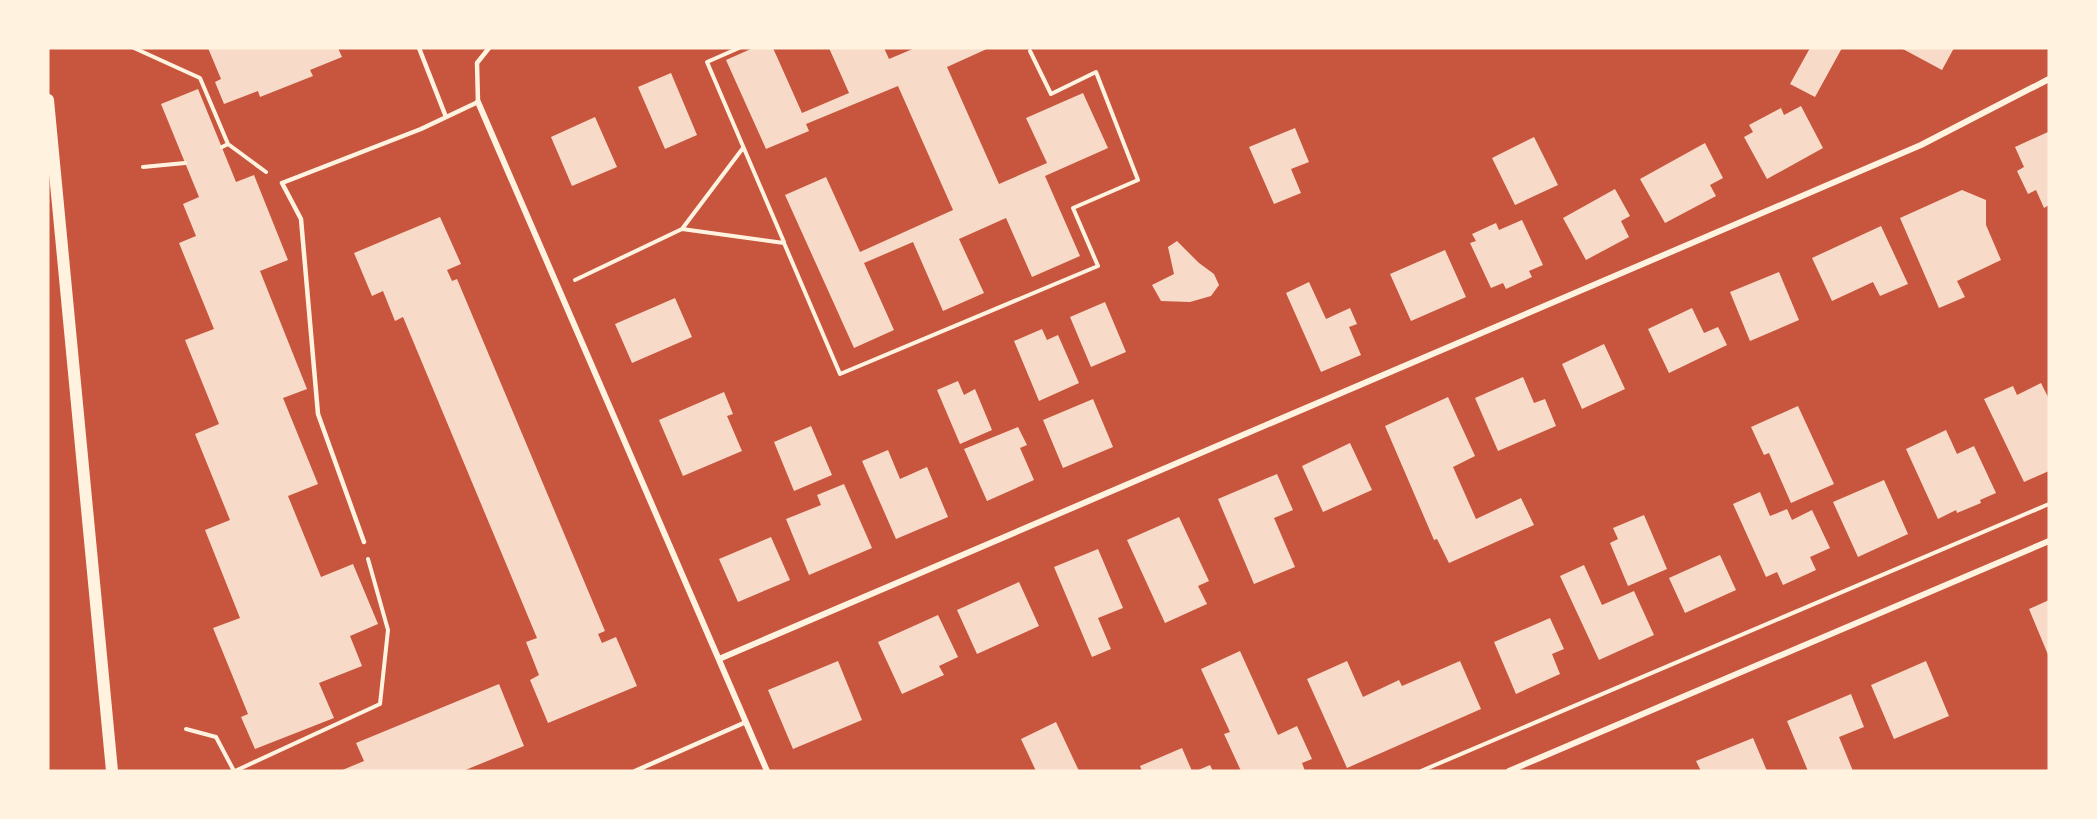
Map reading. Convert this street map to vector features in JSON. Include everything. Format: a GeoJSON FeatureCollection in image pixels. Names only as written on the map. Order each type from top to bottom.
{"type":"FeatureCollection","features":[{"type":"Feature","properties":{"kind":"main road"},"geometry":{"type":"LineString","coordinates":[[48,100],[112,771]]}},
{"type":"Feature","properties":{"kind":"street"},"geometry":{"type":"LineString","coordinates":[[719,659],[1921,145],[2049,79]]}},
{"type":"Feature","properties":{"kind":"street"},"geometry":{"type":"LineString","coordinates":[[478,102],[766,771]]}},
{"type":"Feature","properties":{"kind":"street"},"geometry":{"type":"LineString","coordinates":[[1509,771],[2049,541]]}},
{"type":"Feature","properties":{"kind":"lane"},"geometry":{"type":"LineString","coordinates":[[419,48],[447,117]]}},
{"type":"Feature","properties":{"kind":"lane"},"geometry":{"type":"LineString","coordinates":[[364,543],[318,414],[301,219],[282,183],[447,117],[478,102],[477,63],[489,48]]}},
{"type":"Feature","properties":{"kind":"lane"},"geometry":{"type":"LineString","coordinates":[[635,771],[746,723]]}},
{"type":"Feature","properties":{"kind":"path"},"geometry":{"type":"LineString","coordinates":[[134,48],[200,78],[228,144],[282,183]]}},
{"type":"Feature","properties":{"kind":"path"},"geometry":{"type":"LineString","coordinates":[[739,48],[707,62],[840,374],[1098,266],[1073,208],[1138,180],[1096,72],[1051,94],[1030,51]]}},
{"type":"Feature","properties":{"kind":"path"},"geometry":{"type":"LineString","coordinates":[[222,147],[228,144]]}},
{"type":"Feature","properties":{"kind":"path"},"geometry":{"type":"LineString","coordinates":[[558,287],[601,269],[682,229],[744,147]]}},
{"type":"Feature","properties":{"kind":"path"},"geometry":{"type":"LineString","coordinates":[[143,168],[185,163]]}},
{"type":"Feature","properties":{"kind":"path"},"geometry":{"type":"LineString","coordinates":[[682,229],[784,243]]}},
{"type":"Feature","properties":{"kind":"path"},"geometry":{"type":"LineString","coordinates":[[1421,771],[2049,504]]}},
{"type":"Feature","properties":{"kind":"path"},"geometry":{"type":"LineString","coordinates":[[186,729],[216,737],[234,771],[380,704],[388,630],[364,543]]}},
{"type":"Feature","properties":{"kind":"building"},"geometry":{"type":"Polygon","coordinates":[[[208,48],[338,48],[342,57],[310,70],[313,76],[260,97],[258,91],[224,104],[215,82],[221,79],[208,48]]]}},
{"type":"Feature","properties":{"kind":"building"},"geometry":{"type":"Polygon","coordinates":[[[753,48],[773,48],[802,113],[849,93],[829,48],[884,48],[889,59],[915,48],[989,48],[947,67],[999,184],[1047,163],[1026,118],[1083,93],[1108,148],[1045,176],[1080,256],[1032,277],[1006,218],[959,239],[984,293],[943,311],[913,242],[864,263],[894,330],[854,348],[785,195],[826,177],[860,252],[953,210],[898,86],[806,124],[809,131],[766,149],[726,60],[753,48]]]}},
{"type":"Feature","properties":{"kind":"building"},"geometry":{"type":"Polygon","coordinates":[[[1810,48],[1842,48],[1815,97],[1790,84],[1810,48]]]}},
{"type":"Feature","properties":{"kind":"building"},"geometry":{"type":"Polygon","coordinates":[[[1901,48],[1954,48],[1942,70],[1901,48]]]}},
{"type":"Feature","properties":{"kind":"building"},"geometry":{"type":"Polygon","coordinates":[[[671,73],[697,135],[665,149],[638,87],[671,73]]]}},
{"type":"Feature","properties":{"kind":"building"},"geometry":{"type":"Polygon","coordinates":[[[198,89],[236,182],[254,175],[288,260],[260,271],[307,389],[283,398],[318,484],[288,496],[321,577],[353,564],[378,624],[350,636],[362,666],[319,683],[334,718],[255,749],[241,717],[248,714],[213,628],[240,618],[205,530],[230,520],[195,434],[219,424],[185,340],[214,329],[179,243],[196,236],[183,204],[199,197],[161,104],[198,89]]]}},
{"type":"Feature","properties":{"kind":"building"},"geometry":{"type":"Polygon","coordinates":[[[1801,106],[1823,148],[1767,179],[1744,137],[1753,132],[1749,125],[1781,108],[1784,115],[1801,106]]]}},
{"type":"Feature","properties":{"kind":"building"},"geometry":{"type":"Polygon","coordinates":[[[595,117],[617,167],[572,186],[551,137],[595,117]]]}},
{"type":"Feature","properties":{"kind":"building"},"geometry":{"type":"Polygon","coordinates":[[[1295,128],[1309,162],[1291,169],[1301,193],[1274,204],[1249,147],[1295,128]]]}},
{"type":"Feature","properties":{"kind":"building"},"geometry":{"type":"Polygon","coordinates":[[[2048,132],[2049,205],[2044,208],[2036,190],[2028,194],[2017,171],[2024,167],[2015,147],[2048,132]]]}},
{"type":"Feature","properties":{"kind":"building"},"geometry":{"type":"Polygon","coordinates":[[[1534,137],[1558,185],[1515,205],[1492,158],[1534,137]]]}},
{"type":"Feature","properties":{"kind":"building"},"geometry":{"type":"Polygon","coordinates":[[[1705,143],[1723,178],[1710,185],[1716,196],[1665,223],[1640,179],[1705,143]]]}},
{"type":"Feature","properties":{"kind":"building"},"geometry":{"type":"Polygon","coordinates":[[[1615,189],[1630,216],[1621,221],[1629,237],[1586,260],[1563,218],[1615,189]]]}},
{"type":"Feature","properties":{"kind":"building"},"geometry":{"type":"Polygon","coordinates":[[[1962,190],[1986,200],[1986,225],[2001,260],[1957,281],[1965,297],[1939,308],[1900,218],[1962,190]]]}},
{"type":"Feature","properties":{"kind":"building"},"geometry":{"type":"Polygon","coordinates":[[[440,217],[461,264],[447,270],[452,281],[457,279],[605,631],[598,634],[602,643],[616,637],[637,686],[548,723],[530,680],[539,675],[526,642],[537,638],[403,317],[395,321],[383,291],[372,296],[354,253],[440,217]]]}},
{"type":"Feature","properties":{"kind":"building"},"geometry":{"type":"Polygon","coordinates":[[[1522,220],[1543,265],[1529,271],[1532,277],[1506,289],[1503,283],[1491,288],[1470,243],[1476,241],[1472,234],[1496,223],[1499,230],[1522,220]]]}},
{"type":"Feature","properties":{"kind":"building"},"geometry":{"type":"Polygon","coordinates":[[[1881,226],[1908,284],[1880,296],[1873,282],[1832,301],[1812,258],[1881,226]]]}},
{"type":"Feature","properties":{"kind":"building"},"geometry":{"type":"Polygon","coordinates":[[[1177,241],[1214,274],[1219,285],[1211,296],[1190,302],[1161,301],[1152,285],[1174,274],[1168,247],[1177,241]]]}},
{"type":"Feature","properties":{"kind":"building"},"geometry":{"type":"Polygon","coordinates":[[[1445,250],[1466,297],[1411,321],[1390,274],[1445,250]]]}},
{"type":"Feature","properties":{"kind":"building"},"geometry":{"type":"Polygon","coordinates":[[[1779,272],[1799,320],[1750,341],[1730,292],[1779,272]]]}},
{"type":"Feature","properties":{"kind":"building"},"geometry":{"type":"Polygon","coordinates":[[[1309,282],[1326,319],[1350,308],[1357,324],[1349,327],[1361,355],[1321,372],[1286,293],[1309,282]]]}},
{"type":"Feature","properties":{"kind":"building"},"geometry":{"type":"Polygon","coordinates":[[[675,298],[692,337],[632,363],[615,324],[675,298]]]}},
{"type":"Feature","properties":{"kind":"building"},"geometry":{"type":"Polygon","coordinates":[[[1105,302],[1126,352],[1091,367],[1070,317],[1105,302]]]}},
{"type":"Feature","properties":{"kind":"building"},"geometry":{"type":"Polygon","coordinates":[[[1692,308],[1704,333],[1718,327],[1727,345],[1669,373],[1648,329],[1692,308]]]}},
{"type":"Feature","properties":{"kind":"building"},"geometry":{"type":"Polygon","coordinates":[[[1042,329],[1047,340],[1058,335],[1079,383],[1039,401],[1014,341],[1042,329]]]}},
{"type":"Feature","properties":{"kind":"building"},"geometry":{"type":"Polygon","coordinates":[[[1604,344],[1625,389],[1582,409],[1562,364],[1604,344]]]}},
{"type":"Feature","properties":{"kind":"building"},"geometry":{"type":"Polygon","coordinates":[[[1523,377],[1534,403],[1545,399],[1556,426],[1498,451],[1475,398],[1523,377]]]}},
{"type":"Feature","properties":{"kind":"building"},"geometry":{"type":"Polygon","coordinates":[[[958,381],[964,395],[975,389],[992,430],[960,444],[937,390],[958,381]]]}},
{"type":"Feature","properties":{"kind":"building"},"geometry":{"type":"Polygon","coordinates":[[[2041,383],[2049,399],[2049,471],[2024,482],[1984,399],[2013,386],[2017,395],[2041,383]]]}},
{"type":"Feature","properties":{"kind":"building"},"geometry":{"type":"Polygon","coordinates":[[[724,392],[733,414],[727,416],[742,451],[683,476],[659,420],[724,392]]]}},
{"type":"Feature","properties":{"kind":"building"},"geometry":{"type":"Polygon","coordinates":[[[1448,397],[1475,456],[1453,467],[1476,519],[1521,498],[1534,525],[1449,563],[1437,539],[1434,540],[1385,426],[1448,397]]]}},
{"type":"Feature","properties":{"kind":"building"},"geometry":{"type":"Polygon","coordinates":[[[1093,399],[1113,447],[1063,468],[1043,420],[1093,399]]]}},
{"type":"Feature","properties":{"kind":"building"},"geometry":{"type":"Polygon","coordinates":[[[1798,406],[1834,484],[1791,503],[1769,453],[1764,455],[1751,427],[1798,406]]]}},
{"type":"Feature","properties":{"kind":"building"},"geometry":{"type":"Polygon","coordinates":[[[811,426],[832,475],[794,491],[774,442],[811,426]]]}},
{"type":"Feature","properties":{"kind":"building"},"geometry":{"type":"Polygon","coordinates":[[[1018,427],[1027,445],[1020,448],[1034,480],[987,501],[964,449],[1018,427]]]}},
{"type":"Feature","properties":{"kind":"building"},"geometry":{"type":"Polygon","coordinates":[[[1946,430],[1957,454],[1974,446],[1996,493],[1980,500],[1981,503],[1957,513],[1956,510],[1938,519],[1906,449],[1946,430]]]}},
{"type":"Feature","properties":{"kind":"building"},"geometry":{"type":"Polygon","coordinates":[[[1350,443],[1372,490],[1323,512],[1302,466],[1350,443]]]}},
{"type":"Feature","properties":{"kind":"building"},"geometry":{"type":"Polygon","coordinates":[[[888,450],[900,479],[927,467],[948,517],[896,539],[862,461],[888,450]]]}},
{"type":"Feature","properties":{"kind":"building"},"geometry":{"type":"Polygon","coordinates":[[[1277,474],[1293,510],[1274,518],[1295,567],[1254,584],[1218,499],[1277,474]]]}},
{"type":"Feature","properties":{"kind":"building"},"geometry":{"type":"Polygon","coordinates":[[[1884,480],[1908,534],[1858,557],[1833,502],[1884,480]]]}},
{"type":"Feature","properties":{"kind":"building"},"geometry":{"type":"Polygon","coordinates":[[[844,484],[872,548],[809,575],[786,519],[821,505],[817,495],[844,484]]]}},
{"type":"Feature","properties":{"kind":"building"},"geometry":{"type":"Polygon","coordinates":[[[1760,492],[1770,516],[1787,509],[1792,520],[1812,510],[1830,548],[1810,557],[1816,570],[1783,585],[1777,572],[1766,577],[1733,504],[1760,492]]]}},
{"type":"Feature","properties":{"kind":"building"},"geometry":{"type":"Polygon","coordinates":[[[1644,515],[1667,569],[1628,586],[1610,543],[1618,539],[1613,528],[1644,515]]]}},
{"type":"Feature","properties":{"kind":"building"},"geometry":{"type":"Polygon","coordinates":[[[1179,517],[1209,581],[1198,586],[1207,604],[1165,623],[1127,540],[1179,517]]]}},
{"type":"Feature","properties":{"kind":"building"},"geometry":{"type":"Polygon","coordinates":[[[771,537],[790,580],[738,602],[719,559],[771,537]]]}},
{"type":"Feature","properties":{"kind":"building"},"geometry":{"type":"Polygon","coordinates":[[[1098,549],[1123,608],[1098,618],[1111,649],[1092,657],[1054,567],[1098,549]]]}},
{"type":"Feature","properties":{"kind":"building"},"geometry":{"type":"Polygon","coordinates":[[[1720,555],[1736,590],[1685,613],[1669,578],[1720,555]]]}},
{"type":"Feature","properties":{"kind":"building"},"geometry":{"type":"Polygon","coordinates":[[[1584,565],[1602,605],[1634,591],[1654,635],[1599,660],[1560,576],[1584,565]]]}},
{"type":"Feature","properties":{"kind":"building"},"geometry":{"type":"Polygon","coordinates":[[[1019,582],[1039,626],[977,654],[957,610],[1019,582]]]}},
{"type":"Feature","properties":{"kind":"building"},"geometry":{"type":"Polygon","coordinates":[[[2049,600],[2049,657],[2029,609],[2049,600]]]}},
{"type":"Feature","properties":{"kind":"building"},"geometry":{"type":"Polygon","coordinates":[[[938,615],[958,657],[939,666],[944,675],[902,694],[878,642],[938,615]]]}},
{"type":"Feature","properties":{"kind":"building"},"geometry":{"type":"Polygon","coordinates":[[[1550,618],[1564,649],[1552,654],[1560,674],[1516,694],[1494,642],[1550,618]]]}},
{"type":"Feature","properties":{"kind":"building"},"geometry":{"type":"Polygon","coordinates":[[[1240,651],[1278,735],[1297,726],[1312,759],[1302,763],[1305,771],[1241,771],[1224,734],[1230,732],[1201,669],[1240,651]]]}},
{"type":"Feature","properties":{"kind":"building"},"geometry":{"type":"Polygon","coordinates":[[[838,661],[862,720],[793,749],[768,690],[838,661]]]}},
{"type":"Feature","properties":{"kind":"building"},"geometry":{"type":"Polygon","coordinates":[[[1347,661],[1363,697],[1399,680],[1402,686],[1460,661],[1481,709],[1347,768],[1307,679],[1347,661]]]}},
{"type":"Feature","properties":{"kind":"building"},"geometry":{"type":"Polygon","coordinates":[[[1926,661],[1949,716],[1894,739],[1871,685],[1926,661]]]}},
{"type":"Feature","properties":{"kind":"building"},"geometry":{"type":"Polygon","coordinates":[[[499,684],[524,746],[463,771],[340,771],[364,761],[356,743],[499,684]]]}},
{"type":"Feature","properties":{"kind":"building"},"geometry":{"type":"Polygon","coordinates":[[[1851,694],[1864,727],[1839,737],[1853,771],[1808,771],[1787,721],[1851,694]]]}},
{"type":"Feature","properties":{"kind":"building"},"geometry":{"type":"Polygon","coordinates":[[[1056,722],[1079,771],[1036,771],[1021,739],[1056,722]]]}},
{"type":"Feature","properties":{"kind":"building"},"geometry":{"type":"Polygon","coordinates":[[[1753,738],[1767,771],[1701,771],[1696,761],[1753,738]]]}},
{"type":"Feature","properties":{"kind":"building"},"geometry":{"type":"Polygon","coordinates":[[[1182,748],[1192,771],[1142,771],[1140,766],[1182,748]]]}},
{"type":"Feature","properties":{"kind":"building"},"geometry":{"type":"Polygon","coordinates":[[[1210,765],[1213,771],[1196,771],[1210,765]]]}}]}
